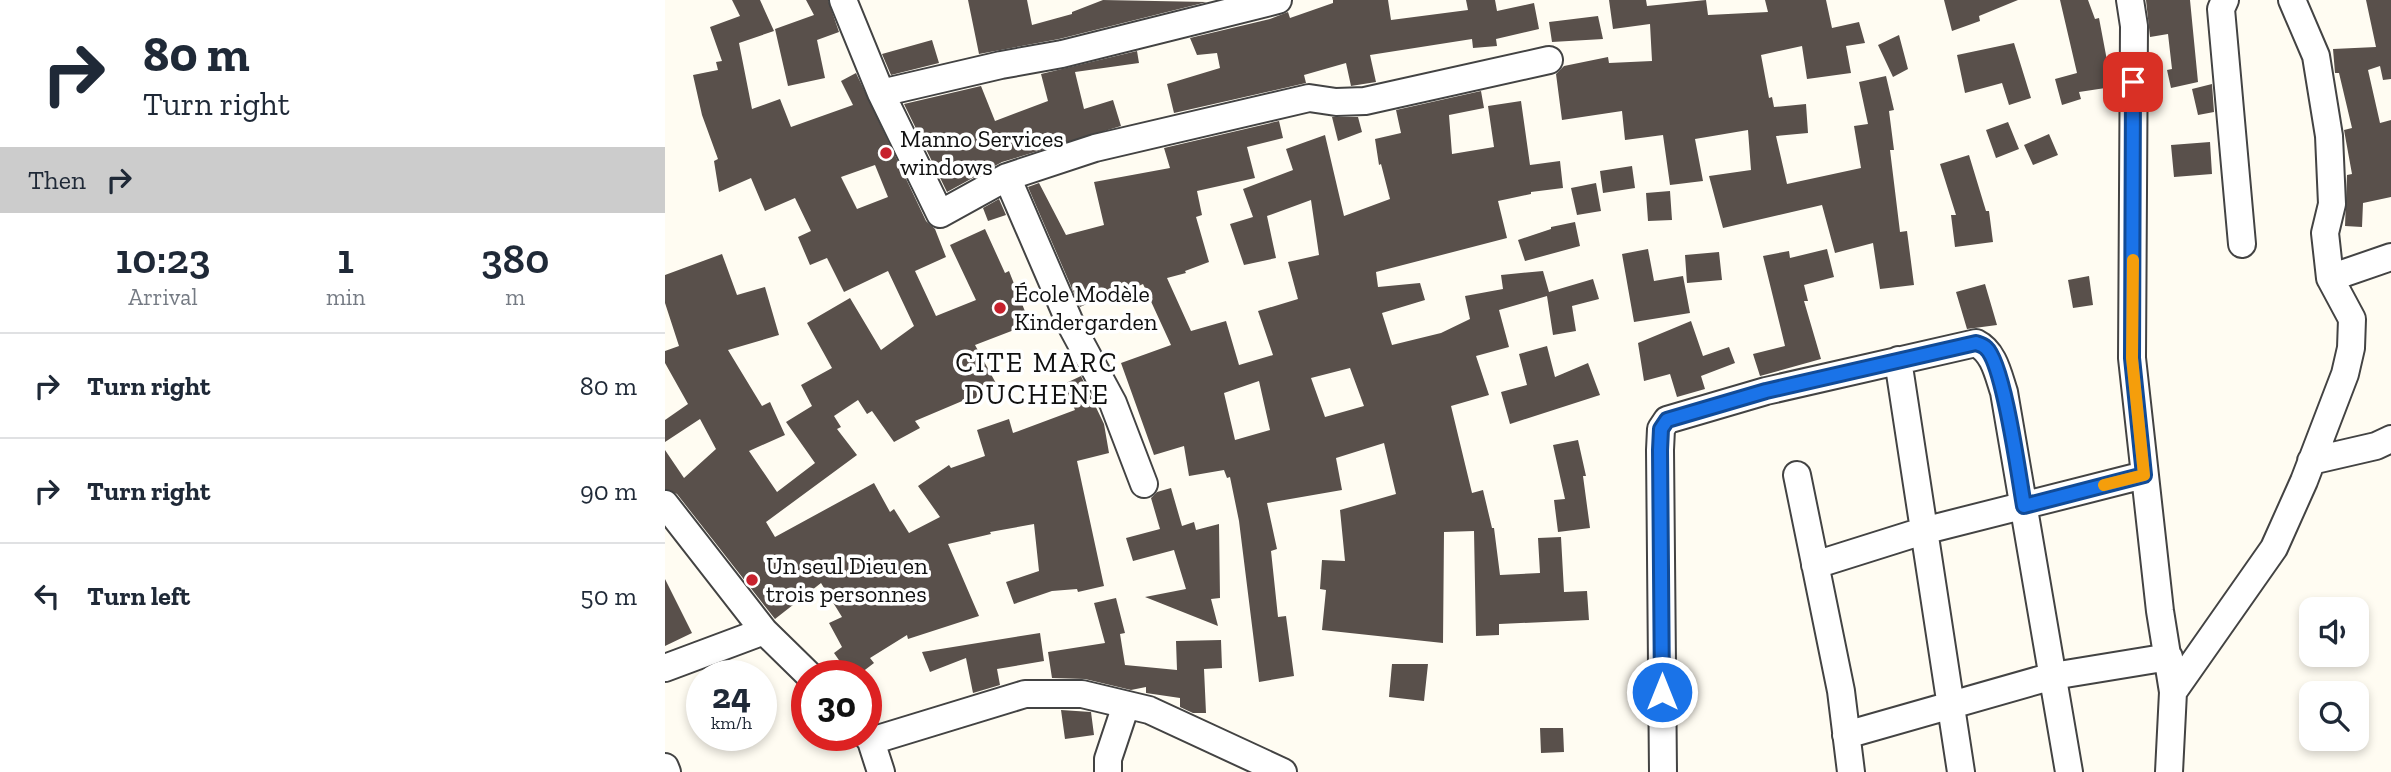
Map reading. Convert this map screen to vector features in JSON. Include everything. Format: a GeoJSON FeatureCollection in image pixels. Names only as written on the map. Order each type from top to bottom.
{"type":"FeatureCollection","features":[{"type":"Feature","properties":{"kind":"street"},"geometry":{"type":"LineString","coordinates":[[843,0],[881,93],[940,214],[1007,177],[1095,148],[1308,97],[1336,102],[1365,101],[1549,60]]}},
{"type":"Feature","properties":{"kind":"street"},"geometry":{"type":"LineString","coordinates":[[881,93],[1062,54],[1278,0]]}},
{"type":"Feature","properties":{"kind":"street"},"geometry":{"type":"LineString","coordinates":[[2130,0],[2134,26],[2132,358],[2160,611],[2173,692],[2169,772]]}},
{"type":"Feature","properties":{"kind":"street"},"geometry":{"type":"LineString","coordinates":[[2225,0],[2221,9],[2242,244]]}},
{"type":"Feature","properties":{"kind":"street"},"geometry":{"type":"LineString","coordinates":[[2173,692],[2274,548],[2345,374],[2351,348],[2351,320],[2330,278],[2325,233],[2332,204],[2329,136],[2316,56],[2292,0]]}},
{"type":"Feature","properties":{"kind":"street"},"geometry":{"type":"LineString","coordinates":[[1007,177],[1066,314],[1113,403],[1144,484]]}},
{"type":"Feature","properties":{"kind":"street"},"geometry":{"type":"LineString","coordinates":[[2330,278],[2391,257]]}},
{"type":"Feature","properties":{"kind":"street"},"geometry":{"type":"LineString","coordinates":[[1663,772],[1661,429],[1667,420],[1684,413],[1976,343],[1986,348],[2004,392],[2069,772]]}},
{"type":"Feature","properties":{"kind":"street"},"geometry":{"type":"LineString","coordinates":[[1898,360],[1961,772]]}},
{"type":"Feature","properties":{"kind":"street"},"geometry":{"type":"LineString","coordinates":[[2311,461],[2376,446],[2391,439]]}},
{"type":"Feature","properties":{"kind":"street"},"geometry":{"type":"LineString","coordinates":[[1797,475],[1841,691],[1851,772]]}},
{"type":"Feature","properties":{"kind":"street"},"geometry":{"type":"LineString","coordinates":[[1815,565],[1923,531],[2144,475]]}},
{"type":"Feature","properties":{"kind":"street"},"geometry":{"type":"LineString","coordinates":[[665,504],[764,631],[794,660]]}},
{"type":"Feature","properties":{"kind":"street"},"geometry":{"type":"LineString","coordinates":[[665,668],[764,631]]}},
{"type":"Feature","properties":{"kind":"street"},"geometry":{"type":"LineString","coordinates":[[1846,735],[2053,676],[2169,657]]}},
{"type":"Feature","properties":{"kind":"street"},"geometry":{"type":"LineString","coordinates":[[882,734],[1025,694],[1082,694],[1149,710],[1283,772]]}},
{"type":"Feature","properties":{"kind":"street"},"geometry":{"type":"LineString","coordinates":[[1108,772],[1108,759],[1126,705]]}},
{"type":"Feature","properties":{"kind":"street"},"geometry":{"type":"LineString","coordinates":[[874,751],[881,772]]}},
{"type":"Feature","properties":{"kind":"street"},"geometry":{"type":"LineString","coordinates":[[665,767],[667,772]]}},
{"type":"Feature","properties":{"kind":"building"},"geometry":{"type":"Polygon","coordinates":[[[732,0],[760,0],[774,31],[739,43],[752,109],[780,99],[791,127],[853,105],[841,81],[856,73],[926,221],[935,229],[946,257],[915,271],[936,316],[976,300],[950,245],[985,229],[1005,273],[1009,271],[1030,324],[975,345],[998,387],[968,403],[967,399],[915,421],[920,428],[894,442],[872,411],[867,414],[858,400],[834,416],[841,427],[837,429],[857,455],[766,522],[775,537],[874,483],[890,512],[894,509],[909,533],[940,517],[918,486],[949,465],[951,468],[985,456],[977,430],[1009,419],[1013,433],[1075,410],[1064,384],[1081,376],[1104,424],[1109,453],[1077,461],[1104,586],[1078,592],[1077,589],[1052,591],[1014,604],[1006,582],[1039,571],[1034,524],[990,532],[991,534],[948,544],[979,616],[908,639],[907,635],[870,658],[872,660],[839,660],[834,653],[842,647],[829,623],[842,617],[821,583],[775,619],[677,494],[665,489],[665,450],[684,478],[716,449],[700,419],[665,442],[665,420],[688,404],[665,363],[665,351],[679,346],[665,303],[665,275],[722,254],[737,295],[765,287],[779,335],[728,350],[762,406],[770,402],[785,435],[749,451],[777,492],[815,463],[786,422],[812,406],[801,385],[832,368],[807,323],[850,298],[881,350],[914,326],[888,271],[844,292],[827,258],[810,265],[798,237],[811,231],[795,198],[765,211],[751,178],[719,192],[714,161],[718,159],[702,115],[693,75],[718,70],[716,62],[722,61],[710,27],[740,16],[732,0]],[[875,165],[841,177],[857,209],[888,197],[875,165]]]}},
{"type":"Feature","properties":{"kind":"building"},"geometry":{"type":"Polygon","coordinates":[[[806,0],[828,0],[839,32],[817,40],[825,78],[788,86],[775,29],[814,15],[806,0]]]}},
{"type":"Feature","properties":{"kind":"building"},"geometry":{"type":"Polygon","coordinates":[[[968,0],[1027,0],[1032,25],[1072,14],[1103,0],[1207,2],[1059,39],[979,54],[968,0]]]}},
{"type":"Feature","properties":{"kind":"building"},"geometry":{"type":"Polygon","coordinates":[[[1333,0],[1388,0],[1391,20],[1468,10],[1466,0],[1495,0],[1497,11],[1534,3],[1539,29],[1496,39],[1497,46],[1473,48],[1472,39],[1370,55],[1376,82],[1351,86],[1346,63],[1304,75],[1306,83],[1174,113],[1167,84],[1220,68],[1217,53],[1197,55],[1190,38],[1270,19],[1288,12],[1290,18],[1333,3],[1333,0]]]}},
{"type":"Feature","properties":{"kind":"building"},"geometry":{"type":"Polygon","coordinates":[[[1609,0],[1646,0],[1647,6],[1706,0],[1708,15],[1768,12],[1765,0],[1826,0],[1832,28],[1859,22],[1865,43],[1846,46],[1851,73],[1807,79],[1802,46],[1761,55],[1769,98],[1772,97],[1774,107],[1806,104],[1808,133],[1776,136],[1787,184],[1861,168],[1854,126],[1868,124],[1859,82],[1886,76],[1894,110],[1889,111],[1894,150],[1890,150],[1900,232],[1907,231],[1914,285],[1880,289],[1873,243],[1835,253],[1822,205],[1723,228],[1709,176],[1751,170],[1748,130],[1695,139],[1703,181],[1670,185],[1663,135],[1625,140],[1622,111],[1562,120],[1556,74],[1564,66],[1608,57],[1609,63],[1652,61],[1650,24],[1613,29],[1609,0]]]}},
{"type":"Feature","properties":{"kind":"building"},"geometry":{"type":"Polygon","coordinates":[[[1944,0],[2018,0],[1979,16],[1980,21],[1952,31],[1944,0]]]}},
{"type":"Feature","properties":{"kind":"building"},"geometry":{"type":"Polygon","coordinates":[[[2060,0],[2088,0],[2095,19],[2099,18],[2112,87],[2079,92],[2081,99],[2062,105],[2055,79],[2077,73],[2060,0]]]}},
{"type":"Feature","properties":{"kind":"building"},"geometry":{"type":"Polygon","coordinates":[[[2146,0],[2190,0],[2198,82],[2171,88],[2167,70],[2172,69],[2168,34],[2150,37],[2146,0]]]}},
{"type":"Feature","properties":{"kind":"building"},"geometry":{"type":"Polygon","coordinates":[[[2366,0],[2391,0],[2391,79],[2383,80],[2380,66],[2368,70],[2380,123],[2391,120],[2391,197],[2363,203],[2362,227],[2345,226],[2347,175],[2352,174],[2344,130],[2352,128],[2339,73],[2335,73],[2333,49],[2376,47],[2366,0]]]}},
{"type":"Feature","properties":{"kind":"building"},"geometry":{"type":"Polygon","coordinates":[[[1598,16],[1603,39],[1552,42],[1549,22],[1598,16]]]}},
{"type":"Feature","properties":{"kind":"building"},"geometry":{"type":"Polygon","coordinates":[[[1899,35],[1908,69],[1893,77],[1878,45],[1899,35]]]}},
{"type":"Feature","properties":{"kind":"building"},"geometry":{"type":"Polygon","coordinates":[[[932,40],[939,63],[891,75],[882,54],[932,40]]]}},
{"type":"Feature","properties":{"kind":"building"},"geometry":{"type":"Polygon","coordinates":[[[2014,43],[2031,98],[2009,105],[2002,83],[1965,93],[1957,55],[2014,43]]]}},
{"type":"Feature","properties":{"kind":"building"},"geometry":{"type":"Polygon","coordinates":[[[1137,51],[1139,63],[1075,72],[1084,109],[1113,100],[1121,126],[1002,162],[947,192],[904,104],[981,86],[995,121],[1048,101],[1041,74],[1137,51]]]}},
{"type":"Feature","properties":{"kind":"building"},"geometry":{"type":"Polygon","coordinates":[[[2212,84],[2214,112],[2198,115],[2192,89],[2212,84]]]}},
{"type":"Feature","properties":{"kind":"building"},"geometry":{"type":"Polygon","coordinates":[[[1481,91],[1484,108],[1449,115],[1452,154],[1494,147],[1488,106],[1521,101],[1530,165],[1560,161],[1563,188],[1531,192],[1498,201],[1507,238],[1376,272],[1378,287],[1420,283],[1425,300],[1382,313],[1392,345],[1441,333],[1470,319],[1465,296],[1503,289],[1501,275],[1543,271],[1549,292],[1593,279],[1599,299],[1572,306],[1576,331],[1553,335],[1547,296],[1499,310],[1509,347],[1476,356],[1489,395],[1451,406],[1472,493],[1483,490],[1494,528],[1500,575],[1540,573],[1538,538],[1561,537],[1564,592],[1587,591],[1589,620],[1499,624],[1499,635],[1476,636],[1474,531],[1444,532],[1443,643],[1322,630],[1326,590],[1320,589],[1322,560],[1345,561],[1340,510],[1396,494],[1384,443],[1336,458],[1342,490],[1267,503],[1277,549],[1271,551],[1278,617],[1286,616],[1294,676],[1259,682],[1239,521],[1230,477],[1227,478],[1224,470],[1189,476],[1184,446],[1154,455],[1121,363],[1171,345],[1143,284],[1108,300],[1106,295],[1080,307],[1028,187],[1039,183],[1066,235],[1104,225],[1094,182],[1170,168],[1164,148],[1279,121],[1283,138],[1247,147],[1255,178],[1197,191],[1202,215],[1196,217],[1209,262],[1167,278],[1191,331],[1226,321],[1239,365],[1273,355],[1258,311],[1298,299],[1288,262],[1319,255],[1311,200],[1267,216],[1276,258],[1244,265],[1230,224],[1253,217],[1243,189],[1293,170],[1286,149],[1325,135],[1344,216],[1390,199],[1381,164],[1379,165],[1375,139],[1401,133],[1396,110],[1481,91]],[[1350,368],[1311,378],[1325,417],[1364,406],[1350,368]],[[1259,381],[1224,393],[1235,440],[1270,430],[1259,381]]]}},
{"type":"Feature","properties":{"kind":"building"},"geometry":{"type":"Polygon","coordinates":[[[1332,117],[1358,117],[1362,132],[1338,141],[1332,117]]]}},
{"type":"Feature","properties":{"kind":"building"},"geometry":{"type":"Polygon","coordinates":[[[2008,122],[2019,149],[1996,158],[1986,130],[2008,122]]]}},
{"type":"Feature","properties":{"kind":"building"},"geometry":{"type":"Polygon","coordinates":[[[2049,134],[2058,155],[2033,165],[2024,145],[2049,134]]]}},
{"type":"Feature","properties":{"kind":"building"},"geometry":{"type":"Polygon","coordinates":[[[2210,142],[2212,174],[2174,177],[2171,145],[2210,142]]]}},
{"type":"Feature","properties":{"kind":"building"},"geometry":{"type":"Polygon","coordinates":[[[1969,155],[1986,211],[1989,211],[1993,242],[1955,247],[1951,215],[1956,215],[1940,164],[1969,155]]]}},
{"type":"Feature","properties":{"kind":"building"},"geometry":{"type":"Polygon","coordinates":[[[1632,166],[1635,188],[1603,193],[1600,171],[1632,166]]]}},
{"type":"Feature","properties":{"kind":"building"},"geometry":{"type":"Polygon","coordinates":[[[1596,183],[1601,211],[1577,215],[1571,188],[1596,183]]]}},
{"type":"Feature","properties":{"kind":"building"},"geometry":{"type":"Polygon","coordinates":[[[1670,191],[1672,220],[1648,221],[1646,193],[1670,191]]]}},
{"type":"Feature","properties":{"kind":"building"},"geometry":{"type":"Polygon","coordinates":[[[999,199],[1006,215],[988,221],[983,208],[999,199]]]}},
{"type":"Feature","properties":{"kind":"building"},"geometry":{"type":"Polygon","coordinates":[[[1575,222],[1580,246],[1525,261],[1518,240],[1551,227],[1575,222]]]}},
{"type":"Feature","properties":{"kind":"building"},"geometry":{"type":"Polygon","coordinates":[[[1648,249],[1654,281],[1683,276],[1690,313],[1634,322],[1622,254],[1648,249]]]}},
{"type":"Feature","properties":{"kind":"building"},"geometry":{"type":"Polygon","coordinates":[[[1827,249],[1834,277],[1804,285],[1808,301],[1804,301],[1821,359],[1760,376],[1753,354],[1785,346],[1763,256],[1789,251],[1790,258],[1827,249]]]}},
{"type":"Feature","properties":{"kind":"building"},"geometry":{"type":"Polygon","coordinates":[[[1719,252],[1722,280],[1687,283],[1685,255],[1719,252]]]}},
{"type":"Feature","properties":{"kind":"building"},"geometry":{"type":"Polygon","coordinates":[[[2089,276],[2093,305],[2073,308],[2068,280],[2089,276]]]}},
{"type":"Feature","properties":{"kind":"building"},"geometry":{"type":"Polygon","coordinates":[[[1985,284],[1997,325],[1967,329],[1956,292],[1985,284]]]}},
{"type":"Feature","properties":{"kind":"building"},"geometry":{"type":"Polygon","coordinates":[[[1691,321],[1703,356],[1729,347],[1735,363],[1701,376],[1705,389],[1677,397],[1670,374],[1644,381],[1638,343],[1691,321]]]}},
{"type":"Feature","properties":{"kind":"building"},"geometry":{"type":"Polygon","coordinates":[[[1547,346],[1555,377],[1588,363],[1600,395],[1510,424],[1501,392],[1527,385],[1519,354],[1547,346]]]}},
{"type":"Feature","properties":{"kind":"building"},"geometry":{"type":"Polygon","coordinates":[[[1578,440],[1586,476],[1583,476],[1590,528],[1558,532],[1554,500],[1565,499],[1553,445],[1578,440]]]}},
{"type":"Feature","properties":{"kind":"building"},"geometry":{"type":"Polygon","coordinates":[[[1171,488],[1182,526],[1194,522],[1196,530],[1219,524],[1220,598],[1211,599],[1218,626],[1145,597],[1186,589],[1174,550],[1133,561],[1126,538],[1160,529],[1151,498],[1157,492],[1171,488]]]}},
{"type":"Feature","properties":{"kind":"building"},"geometry":{"type":"Polygon","coordinates":[[[665,579],[692,633],[665,646],[665,579]]]}},
{"type":"Feature","properties":{"kind":"building"},"geometry":{"type":"Polygon","coordinates":[[[1116,598],[1125,633],[1120,634],[1125,665],[1177,670],[1176,641],[1221,640],[1222,668],[1204,669],[1206,713],[1193,713],[1180,707],[1180,698],[1146,693],[1146,687],[1131,690],[1085,679],[1052,678],[1048,652],[1105,643],[1094,603],[1116,598]]]}},
{"type":"Feature","properties":{"kind":"building"},"geometry":{"type":"Polygon","coordinates":[[[1040,633],[1044,661],[997,669],[1000,685],[973,693],[966,658],[930,672],[922,652],[1040,633]]]}},
{"type":"Feature","properties":{"kind":"building"},"geometry":{"type":"Polygon","coordinates":[[[1392,664],[1428,664],[1424,701],[1389,697],[1392,664]]]}},
{"type":"Feature","properties":{"kind":"building"},"geometry":{"type":"Polygon","coordinates":[[[1061,710],[1091,712],[1094,735],[1065,739],[1061,710]]]}},
{"type":"Feature","properties":{"kind":"building"},"geometry":{"type":"Polygon","coordinates":[[[1540,728],[1563,728],[1564,752],[1541,753],[1540,728]]]}},
{"type":"Feature","properties":{"kind":"slow traffic"},"geometry":{"type":"LineString","coordinates":[[2104,485],[2144,475],[2132,358],[2133,260]]}},
{"type":"Feature","properties":{"kind":"place","name":"Manno Services windows"},"geometry":{"type":"Point","coordinates":[886,153]}},
{"type":"Feature","properties":{"kind":"place","name":"École Modèle Kindergarden"},"geometry":{"type":"Point","coordinates":[1000,308]}},
{"type":"Feature","properties":{"kind":"place","name":"Un seul Dieu en trois personnes"},"geometry":{"type":"Point","coordinates":[752,580]}},
{"type":"Feature","properties":{"kind":"district","name":"CITE MARC DUCHENE"},"geometry":{"type":"Point","coordinates":[1037,378]}},
{"type":"Feature","properties":{"kind":"route"},"geometry":{"type":"LineString","coordinates":[[1662,692],[1660,450],[1661,429],[1667,420],[1766,391],[1976,343],[1986,348],[1990,354],[2004,392],[2024,506],[2144,475],[2132,358],[2133,82]]}}]}
